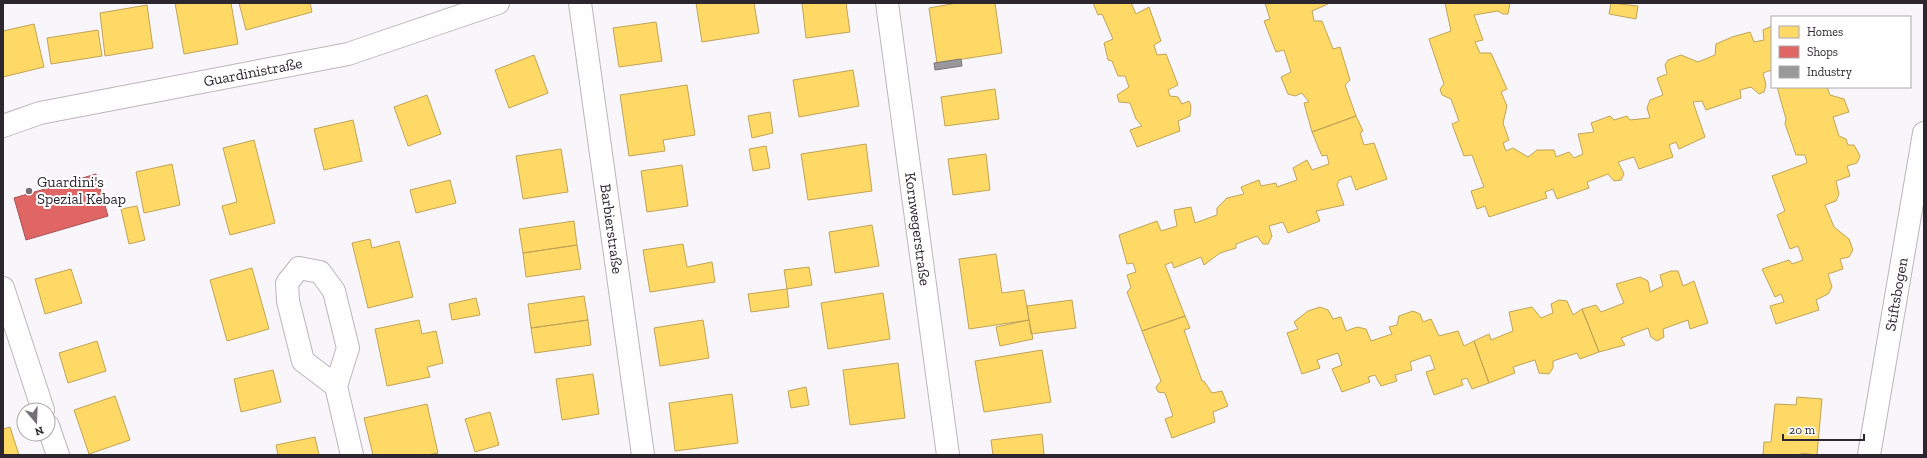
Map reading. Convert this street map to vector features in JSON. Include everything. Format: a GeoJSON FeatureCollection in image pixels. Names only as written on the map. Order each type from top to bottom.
{"type":"FeatureCollection","features":[{"type":"Feature","properties":{"kind":"street","name":"Guardinistraße"},"geometry":{"type":"LineString","coordinates":[[3,126],[40,113],[348,54],[498,3]]}},
{"type":"Feature","properties":{"kind":"street","name":"Barbierstraße"},"geometry":{"type":"LineString","coordinates":[[580,3],[643,455]]}},
{"type":"Feature","properties":{"kind":"street","name":"Kornwegerstraße"},"geometry":{"type":"LineString","coordinates":[[887,3],[948,455]]}},
{"type":"Feature","properties":{"kind":"street","name":"Stiftsbogen"},"geometry":{"type":"LineString","coordinates":[[1869,455],[1924,133]]}},
{"type":"Feature","properties":{"kind":"street"},"geometry":{"type":"LineString","coordinates":[[336,386],[303,361],[288,301],[288,283],[299,268],[320,272],[334,291],[348,348],[336,386],[352,455]]}},
{"type":"Feature","properties":{"kind":"street"},"geometry":{"type":"LineString","coordinates":[[3,288],[40,402]]}},
{"type":"Feature","properties":{"kind":"street"},"geometry":{"type":"LineString","coordinates":[[54,442],[58,455]]}},
{"type":"Feature","properties":{"kind":"building: Homes"},"geometry":{"type":"Polygon","coordinates":[[[175,3],[231,3],[238,44],[184,54],[175,3]]]}},
{"type":"Feature","properties":{"kind":"building: Homes"},"geometry":{"type":"Polygon","coordinates":[[[239,3],[310,3],[312,12],[246,30],[239,3]]]}},
{"type":"Feature","properties":{"kind":"building: Homes"},"geometry":{"type":"Polygon","coordinates":[[[696,3],[754,3],[759,33],[702,42],[696,3]]]}},
{"type":"Feature","properties":{"kind":"building: Homes"},"geometry":{"type":"Polygon","coordinates":[[[802,3],[846,3],[850,32],[806,38],[802,3]]]}},
{"type":"Feature","properties":{"kind":"building: Homes"},"geometry":{"type":"Polygon","coordinates":[[[957,3],[995,3],[1002,53],[937,63],[929,8],[957,3]]]}},
{"type":"Feature","properties":{"kind":"building: Homes"},"geometry":{"type":"Polygon","coordinates":[[[1093,3],[1131,3],[1136,14],[1149,7],[1161,41],[1154,45],[1157,55],[1166,54],[1178,85],[1168,90],[1170,96],[1178,97],[1182,104],[1189,101],[1191,106],[1190,116],[1178,121],[1180,131],[1137,147],[1130,130],[1142,126],[1136,119],[1130,103],[1119,102],[1117,95],[1129,87],[1125,76],[1118,76],[1112,61],[1108,60],[1104,43],[1113,39],[1102,14],[1098,15],[1093,3]]]}},
{"type":"Feature","properties":{"kind":"building: Homes"},"geometry":{"type":"Polygon","coordinates":[[[1265,3],[1328,4],[1312,11],[1314,21],[1322,21],[1333,49],[1340,47],[1350,80],[1345,85],[1356,116],[1312,132],[1304,103],[1309,102],[1302,93],[1295,96],[1288,94],[1281,77],[1291,72],[1284,50],[1276,52],[1264,21],[1270,19],[1265,3]]]}},
{"type":"Feature","properties":{"kind":"building: Homes"},"geometry":{"type":"Polygon","coordinates":[[[1445,3],[1510,3],[1508,14],[1503,14],[1498,11],[1474,15],[1483,40],[1475,42],[1480,53],[1491,53],[1507,89],[1501,92],[1507,106],[1503,123],[1509,140],[1503,143],[1506,151],[1513,148],[1528,157],[1537,150],[1554,150],[1556,157],[1569,152],[1574,158],[1583,154],[1578,134],[1594,132],[1591,123],[1610,116],[1614,120],[1627,116],[1630,120],[1650,118],[1647,108],[1650,100],[1663,95],[1657,78],[1667,74],[1665,65],[1668,60],[1681,55],[1698,62],[1715,55],[1716,44],[1732,37],[1750,32],[1754,42],[1764,40],[1763,30],[1771,26],[1771,70],[1763,73],[1766,85],[1764,92],[1759,94],[1751,87],[1740,90],[1741,98],[1706,110],[1702,101],[1693,102],[1705,137],[1679,149],[1676,142],[1669,145],[1673,157],[1639,169],[1634,157],[1618,162],[1624,174],[1621,180],[1614,181],[1608,174],[1587,182],[1589,188],[1557,199],[1553,189],[1545,192],[1547,198],[1489,217],[1485,206],[1477,209],[1471,191],[1484,187],[1472,155],[1464,156],[1452,124],[1459,121],[1451,99],[1442,95],[1440,89],[1444,84],[1429,39],[1451,31],[1445,3]]]}},
{"type":"Feature","properties":{"kind":"building: Homes"},"geometry":{"type":"Polygon","coordinates":[[[1611,3],[1638,6],[1636,19],[1609,14],[1611,3]]]}},
{"type":"Feature","properties":{"kind":"building: Homes"},"geometry":{"type":"Polygon","coordinates":[[[147,5],[153,48],[105,56],[100,13],[147,5]]]}},
{"type":"Feature","properties":{"kind":"building: Homes"},"geometry":{"type":"Polygon","coordinates":[[[656,22],[662,61],[619,67],[613,28],[656,22]]]}},
{"type":"Feature","properties":{"kind":"building: Homes"},"geometry":{"type":"Polygon","coordinates":[[[34,24],[44,67],[3,77],[3,31],[34,24]]]}},
{"type":"Feature","properties":{"kind":"building: Homes"},"geometry":{"type":"Polygon","coordinates":[[[98,30],[102,56],[51,64],[47,38],[98,30]]]}},
{"type":"Feature","properties":{"kind":"building: Homes"},"geometry":{"type":"Polygon","coordinates":[[[534,55],[548,93],[509,108],[495,70],[534,55]]]}},
{"type":"Feature","properties":{"kind":"building: Homes"},"geometry":{"type":"Polygon","coordinates":[[[853,70],[859,106],[799,117],[793,80],[853,70]]]}},
{"type":"Feature","properties":{"kind":"building: Homes"},"geometry":{"type":"Polygon","coordinates":[[[687,85],[695,135],[663,140],[665,151],[629,156],[620,95],[687,85]]]}},
{"type":"Feature","properties":{"kind":"building: Homes"},"geometry":{"type":"Polygon","coordinates":[[[1777,88],[1827,88],[1830,95],[1844,99],[1849,112],[1833,117],[1839,136],[1846,139],[1848,145],[1854,145],[1860,156],[1857,163],[1847,166],[1850,176],[1836,181],[1839,194],[1836,201],[1825,205],[1834,227],[1849,239],[1853,250],[1849,257],[1840,259],[1843,269],[1828,274],[1832,287],[1828,294],[1816,300],[1819,310],[1776,324],[1770,306],[1784,302],[1781,294],[1775,297],[1762,269],[1789,260],[1792,264],[1803,260],[1798,246],[1790,249],[1777,215],[1785,211],[1772,176],[1807,163],[1805,155],[1796,155],[1785,124],[1786,119],[1777,88]]]}},
{"type":"Feature","properties":{"kind":"building: Homes"},"geometry":{"type":"Polygon","coordinates":[[[995,89],[999,119],[945,126],[941,97],[995,89]]]}},
{"type":"Feature","properties":{"kind":"building: Homes"},"geometry":{"type":"Polygon","coordinates":[[[427,95],[441,134],[408,146],[394,107],[427,95]]]}},
{"type":"Feature","properties":{"kind":"building: Homes"},"geometry":{"type":"Polygon","coordinates":[[[770,112],[773,133],[752,138],[748,116],[770,112]]]}},
{"type":"Feature","properties":{"kind":"building: Homes"},"geometry":{"type":"Polygon","coordinates":[[[1356,116],[1363,131],[1360,133],[1364,145],[1374,143],[1387,179],[1356,190],[1351,176],[1339,180],[1337,185],[1344,205],[1316,211],[1320,221],[1288,233],[1283,222],[1269,226],[1272,236],[1268,244],[1263,244],[1257,236],[1236,244],[1236,248],[1220,253],[1204,265],[1201,257],[1174,268],[1172,262],[1165,265],[1185,316],[1142,331],[1127,292],[1131,288],[1127,275],[1136,272],[1133,263],[1127,264],[1119,235],[1157,221],[1161,231],[1177,226],[1174,210],[1191,207],[1195,223],[1217,215],[1217,208],[1227,198],[1244,194],[1241,187],[1259,180],[1261,186],[1276,183],[1277,187],[1297,180],[1293,168],[1307,160],[1312,170],[1329,164],[1327,155],[1322,156],[1312,132],[1356,116]]]}},
{"type":"Feature","properties":{"kind":"building: Homes"},"geometry":{"type":"Polygon","coordinates":[[[353,120],[362,161],[324,170],[314,129],[353,120]]]}},
{"type":"Feature","properties":{"kind":"building: Homes"},"geometry":{"type":"Polygon","coordinates":[[[254,140],[275,223],[230,235],[222,206],[237,202],[223,148],[254,140]]]}},
{"type":"Feature","properties":{"kind":"building: Homes"},"geometry":{"type":"Polygon","coordinates":[[[866,144],[872,191],[808,200],[801,154],[866,144]]]}},
{"type":"Feature","properties":{"kind":"building: Homes"},"geometry":{"type":"Polygon","coordinates":[[[766,146],[770,168],[753,171],[749,149],[766,146]]]}},
{"type":"Feature","properties":{"kind":"building: Homes"},"geometry":{"type":"Polygon","coordinates":[[[561,149],[568,192],[523,199],[516,156],[561,149]]]}},
{"type":"Feature","properties":{"kind":"building: Homes"},"geometry":{"type":"Polygon","coordinates":[[[986,154],[990,190],[953,195],[948,159],[986,154]]]}},
{"type":"Feature","properties":{"kind":"building: Homes"},"geometry":{"type":"Polygon","coordinates":[[[172,164],[180,205],[144,213],[136,172],[172,164]]]}},
{"type":"Feature","properties":{"kind":"building: Homes"},"geometry":{"type":"Polygon","coordinates":[[[682,165],[688,206],[647,212],[641,171],[682,165]]]}},
{"type":"Feature","properties":{"kind":"building: Homes"},"geometry":{"type":"Polygon","coordinates":[[[450,180],[456,203],[416,213],[410,190],[450,180]]]}},
{"type":"Feature","properties":{"kind":"building: Homes"},"geometry":{"type":"Polygon","coordinates":[[[137,206],[145,240],[129,244],[121,209],[137,206]]]}},
{"type":"Feature","properties":{"kind":"building: Homes"},"geometry":{"type":"Polygon","coordinates":[[[574,221],[577,245],[523,253],[519,229],[574,221]]]}},
{"type":"Feature","properties":{"kind":"building: Homes"},"geometry":{"type":"Polygon","coordinates":[[[872,225],[879,266],[835,273],[829,232],[872,225]]]}},
{"type":"Feature","properties":{"kind":"building: Homes"},"geometry":{"type":"Polygon","coordinates":[[[370,239],[372,248],[399,241],[413,297],[368,308],[352,243],[370,239]]]}},
{"type":"Feature","properties":{"kind":"building: Homes"},"geometry":{"type":"Polygon","coordinates":[[[683,244],[687,267],[712,262],[715,282],[650,292],[643,250],[683,244]]]}},
{"type":"Feature","properties":{"kind":"building: Homes"},"geometry":{"type":"Polygon","coordinates":[[[577,245],[581,269],[526,277],[523,253],[577,245]]]}},
{"type":"Feature","properties":{"kind":"building: Homes"},"geometry":{"type":"Polygon","coordinates":[[[996,254],[1002,293],[1024,290],[1029,320],[969,329],[959,259],[996,254]]]}},
{"type":"Feature","properties":{"kind":"building: Homes"},"geometry":{"type":"Polygon","coordinates":[[[809,267],[812,285],[787,289],[784,270],[809,267]]]}},
{"type":"Feature","properties":{"kind":"building: Homes"},"geometry":{"type":"Polygon","coordinates":[[[252,268],[269,329],[227,341],[210,280],[252,268]]]}},
{"type":"Feature","properties":{"kind":"building: Homes"},"geometry":{"type":"Polygon","coordinates":[[[71,269],[82,303],[45,314],[35,279],[71,269]]]}},
{"type":"Feature","properties":{"kind":"building: Homes"},"geometry":{"type":"Polygon","coordinates":[[[1671,271],[1678,271],[1683,286],[1694,281],[1708,323],[1690,329],[1688,320],[1663,329],[1664,337],[1657,341],[1651,337],[1648,328],[1621,338],[1625,345],[1599,352],[1582,309],[1596,305],[1601,312],[1624,303],[1616,284],[1640,277],[1648,281],[1650,292],[1663,286],[1660,275],[1671,271]]]}},
{"type":"Feature","properties":{"kind":"building: Homes"},"geometry":{"type":"Polygon","coordinates":[[[787,289],[789,307],[751,312],[748,294],[787,289]]]}},
{"type":"Feature","properties":{"kind":"building: Homes"},"geometry":{"type":"Polygon","coordinates":[[[883,293],[890,339],[828,349],[821,303],[883,293]]]}},
{"type":"Feature","properties":{"kind":"building: Homes"},"geometry":{"type":"Polygon","coordinates":[[[584,296],[588,320],[531,328],[528,304],[584,296]]]}},
{"type":"Feature","properties":{"kind":"building: Homes"},"geometry":{"type":"Polygon","coordinates":[[[476,298],[480,315],[452,320],[449,304],[476,298]]]}},
{"type":"Feature","properties":{"kind":"building: Homes"},"geometry":{"type":"Polygon","coordinates":[[[1072,300],[1076,328],[1031,334],[1027,306],[1072,300]]]}},
{"type":"Feature","properties":{"kind":"building: Homes"},"geometry":{"type":"Polygon","coordinates":[[[1559,300],[1567,301],[1573,315],[1582,309],[1599,352],[1580,359],[1577,353],[1553,361],[1553,368],[1549,374],[1539,373],[1535,360],[1513,367],[1515,373],[1489,383],[1474,341],[1489,334],[1491,340],[1513,331],[1509,312],[1532,307],[1541,318],[1553,313],[1551,304],[1559,300]]]}},
{"type":"Feature","properties":{"kind":"building: Homes"},"geometry":{"type":"Polygon","coordinates":[[[1320,307],[1328,310],[1333,319],[1341,317],[1346,331],[1357,327],[1366,329],[1371,341],[1392,334],[1389,327],[1397,325],[1399,316],[1413,311],[1420,314],[1423,322],[1431,319],[1439,336],[1458,331],[1464,346],[1474,341],[1489,383],[1472,389],[1467,378],[1461,380],[1463,385],[1434,395],[1426,372],[1435,369],[1430,355],[1410,362],[1412,370],[1395,375],[1397,381],[1381,386],[1375,375],[1368,377],[1370,382],[1342,392],[1332,369],[1342,365],[1338,353],[1317,360],[1320,368],[1302,374],[1287,333],[1298,329],[1294,322],[1308,311],[1320,307]]]}},
{"type":"Feature","properties":{"kind":"building: Homes"},"geometry":{"type":"Polygon","coordinates":[[[1185,316],[1190,328],[1184,330],[1202,381],[1204,381],[1212,393],[1222,391],[1228,406],[1213,412],[1215,422],[1172,438],[1165,419],[1173,416],[1165,393],[1158,392],[1156,387],[1161,381],[1142,331],[1185,316]]]}},
{"type":"Feature","properties":{"kind":"building: Homes"},"geometry":{"type":"Polygon","coordinates":[[[419,320],[422,334],[436,331],[443,363],[427,367],[430,377],[387,386],[375,329],[419,320]]]}},
{"type":"Feature","properties":{"kind":"building: Homes"},"geometry":{"type":"Polygon","coordinates":[[[588,320],[591,345],[535,353],[531,328],[588,320]]]}},
{"type":"Feature","properties":{"kind":"building: Homes"},"geometry":{"type":"Polygon","coordinates":[[[703,320],[709,358],[660,366],[654,328],[703,320]]]}},
{"type":"Feature","properties":{"kind":"building: Homes"},"geometry":{"type":"Polygon","coordinates":[[[1029,320],[1033,339],[1000,346],[996,327],[1029,320]]]}},
{"type":"Feature","properties":{"kind":"building: Homes"},"geometry":{"type":"Polygon","coordinates":[[[97,341],[106,371],[68,383],[59,353],[97,341]]]}},
{"type":"Feature","properties":{"kind":"building: Homes"},"geometry":{"type":"Polygon","coordinates":[[[1042,350],[1051,402],[984,412],[975,361],[1042,350]]]}},
{"type":"Feature","properties":{"kind":"building: Homes"},"geometry":{"type":"Polygon","coordinates":[[[898,363],[905,418],[850,425],[843,370],[898,363]]]}},
{"type":"Feature","properties":{"kind":"building: Homes"},"geometry":{"type":"Polygon","coordinates":[[[273,370],[281,402],[241,412],[234,379],[273,370]]]}},
{"type":"Feature","properties":{"kind":"building: Homes"},"geometry":{"type":"Polygon","coordinates":[[[593,374],[599,414],[562,420],[556,379],[593,374]]]}},
{"type":"Feature","properties":{"kind":"building: Homes"},"geometry":{"type":"Polygon","coordinates":[[[806,387],[809,405],[791,408],[788,391],[806,387]]]}},
{"type":"Feature","properties":{"kind":"building: Homes"},"geometry":{"type":"Polygon","coordinates":[[[732,394],[738,443],[675,451],[669,403],[732,394]]]}},
{"type":"Feature","properties":{"kind":"building: Homes"},"geometry":{"type":"Polygon","coordinates":[[[115,396],[130,440],[89,454],[74,410],[115,396]]]}},
{"type":"Feature","properties":{"kind":"building: Homes"},"geometry":{"type":"Polygon","coordinates":[[[1797,397],[1822,399],[1817,455],[1801,453],[1801,455],[1763,455],[1764,442],[1771,442],[1775,404],[1796,405],[1797,397]]]}},
{"type":"Feature","properties":{"kind":"building: Homes"},"geometry":{"type":"Polygon","coordinates":[[[427,404],[438,453],[427,455],[373,455],[364,418],[427,404]]]}},
{"type":"Feature","properties":{"kind":"building: Homes"},"geometry":{"type":"Polygon","coordinates":[[[490,412],[499,445],[475,452],[465,419],[490,412]]]}},
{"type":"Feature","properties":{"kind":"building: Homes"},"geometry":{"type":"Polygon","coordinates":[[[10,427],[19,455],[3,455],[3,429],[10,427]]]}},
{"type":"Feature","properties":{"kind":"building: Homes"},"geometry":{"type":"Polygon","coordinates":[[[1042,434],[1044,455],[993,455],[991,440],[1042,434]]]}},
{"type":"Feature","properties":{"kind":"building: Homes"},"geometry":{"type":"Polygon","coordinates":[[[315,437],[319,455],[278,455],[276,445],[315,437]]]}},
{"type":"Feature","properties":{"kind":"building: Shops"},"geometry":{"type":"Polygon","coordinates":[[[96,174],[108,216],[26,240],[14,198],[96,174]]]}},
{"type":"Feature","properties":{"kind":"building: Industry"},"geometry":{"type":"Polygon","coordinates":[[[961,59],[962,66],[935,70],[934,63],[961,59]]]}},
{"type":"Feature","properties":{"kind":"place","name":"Guardini's Spezial Kebap"},"geometry":{"type":"Point","coordinates":[29,191]}}]}
